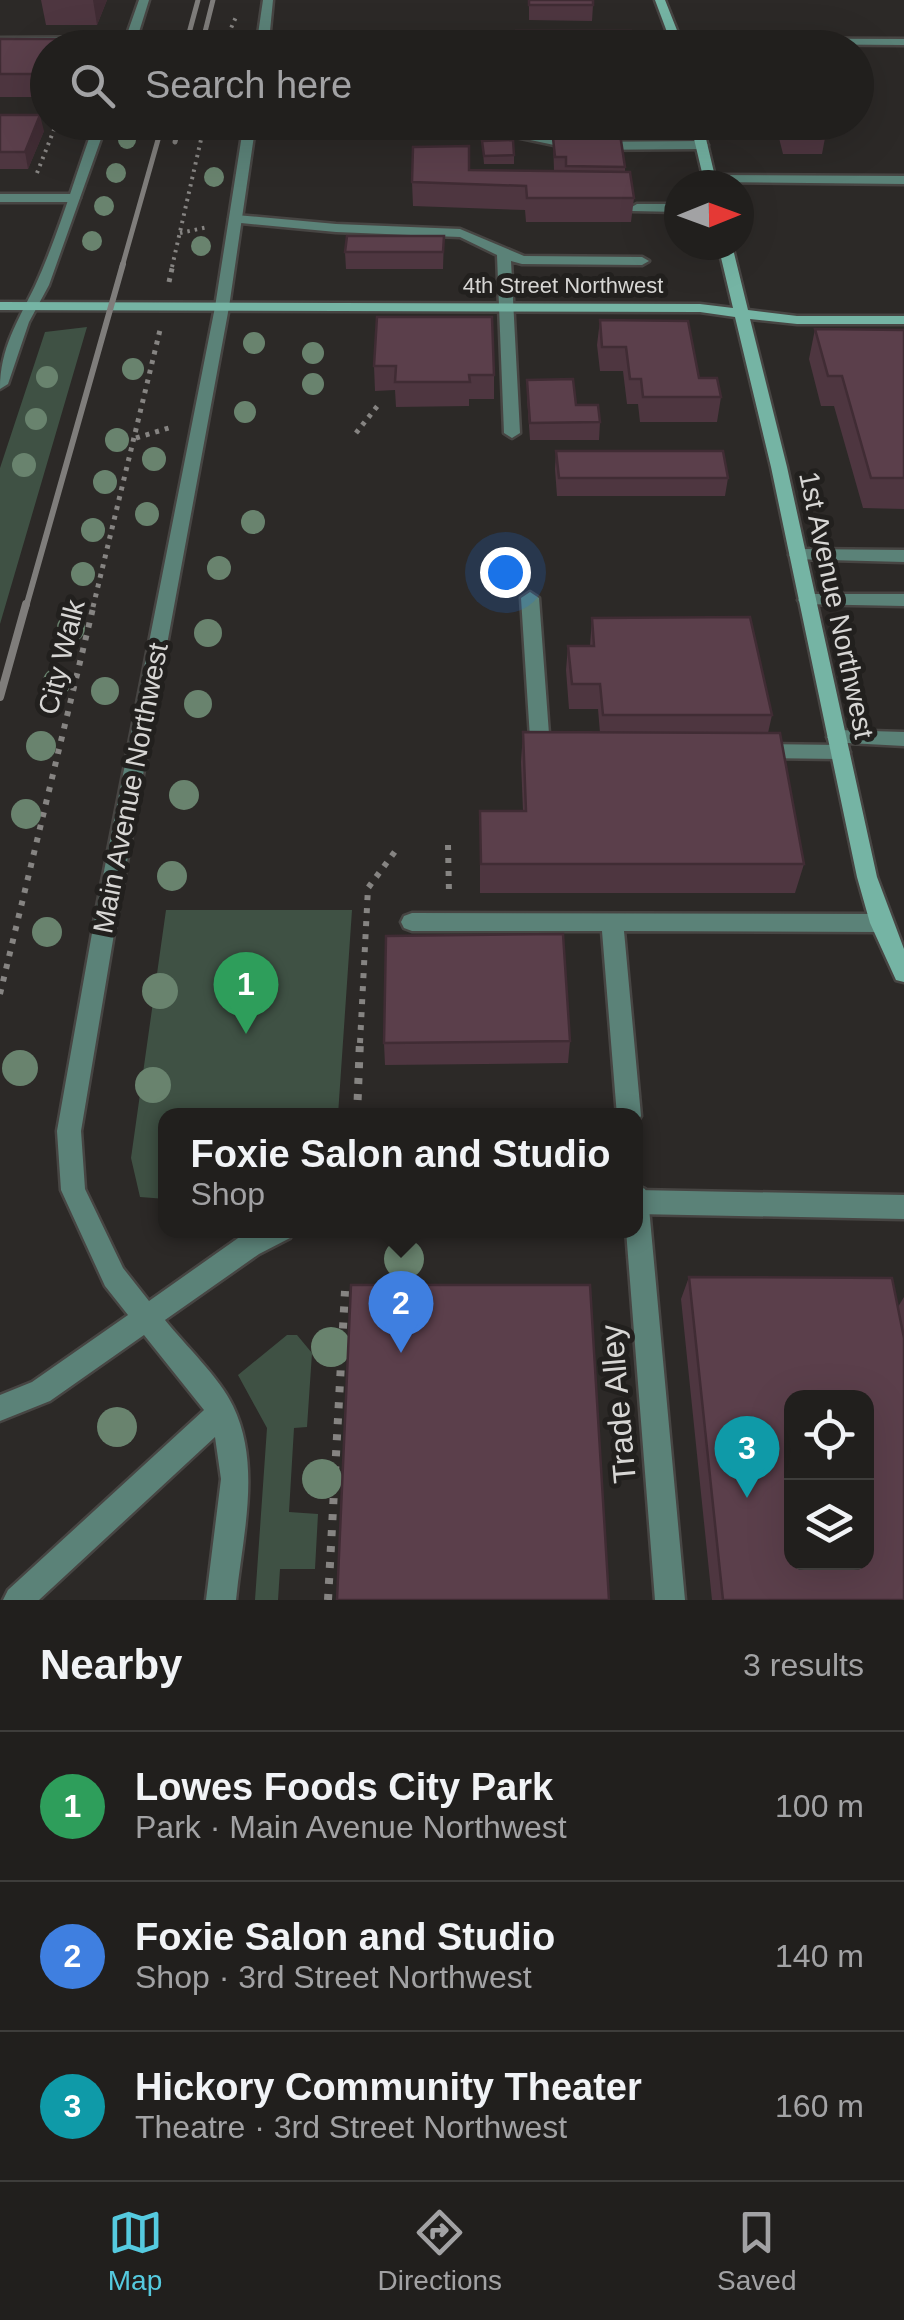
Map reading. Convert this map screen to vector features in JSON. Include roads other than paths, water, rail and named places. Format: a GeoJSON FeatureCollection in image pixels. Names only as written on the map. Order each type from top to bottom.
{"type":"FeatureCollection","features":[{"type":"Feature","properties":{"kind":"street"},"geometry":{"type":"LineString","coordinates":[[134,30],[144,0]]}},
{"type":"Feature","properties":{"kind":"street"},"geometry":{"type":"LineString","coordinates":[[264,30],[268,0]]}},
{"type":"Feature","properties":{"kind":"street"},"geometry":{"type":"LineString","coordinates":[[660,0],[669,30]]}},
{"type":"Feature","properties":{"kind":"street"},"geometry":{"type":"LineString","coordinates":[[0,41],[30,42]]}},
{"type":"Feature","properties":{"kind":"street"},"geometry":{"type":"LineString","coordinates":[[874,42],[904,42]]}},
{"type":"Feature","properties":{"kind":"street"},"geometry":{"type":"LineString","coordinates":[[2,374],[94,140]]}},
{"type":"Feature","properties":{"kind":"street","name":"Main Avenue Northwest"},"geometry":{"type":"LineString","coordinates":[[221,1600],[235,1479],[233,1450],[222,1412],[114,1277],[73,1190],[69,1132],[222,307],[247,140]]}},
{"type":"Feature","properties":{"kind":"street"},"geometry":{"type":"LineString","coordinates":[[541,140],[555,144],[702,145]]}},
{"type":"Feature","properties":{"kind":"street"},"geometry":{"type":"LineString","coordinates":[[701,140],[707,170]]}},
{"type":"Feature","properties":{"kind":"street"},"geometry":{"type":"LineString","coordinates":[[754,182],[904,180]]}},
{"type":"Feature","properties":{"kind":"street"},"geometry":{"type":"LineString","coordinates":[[0,198],[73,198]]}},
{"type":"Feature","properties":{"kind":"street"},"geometry":{"type":"LineString","coordinates":[[637,208],[664,208]]}},
{"type":"Feature","properties":{"kind":"street"},"geometry":{"type":"LineString","coordinates":[[236,219],[460,233],[479,237],[504,255],[522,260],[642,261]]}},
{"type":"Feature","properties":{"kind":"street"},"geometry":{"type":"LineString","coordinates":[[504,255],[512,433]]}},
{"type":"Feature","properties":{"kind":"street","name":"1st Avenue Northwest"},"geometry":{"type":"LineString","coordinates":[[728,260],[881,923],[904,973]]}},
{"type":"Feature","properties":{"kind":"street","name":"4th Street Northwest"},"geometry":{"type":"LineString","coordinates":[[0,306],[700,308],[796,320],[904,320]]}},
{"type":"Feature","properties":{"kind":"street"},"geometry":{"type":"LineString","coordinates":[[798,556],[904,556]]}},
{"type":"Feature","properties":{"kind":"street"},"geometry":{"type":"LineString","coordinates":[[530,598],[540,738],[561,750],[579,750]]}},
{"type":"Feature","properties":{"kind":"street"},"geometry":{"type":"LineString","coordinates":[[807,600],[904,600]]}},
{"type":"Feature","properties":{"kind":"street"},"geometry":{"type":"LineString","coordinates":[[746,751],[904,739]]}},
{"type":"Feature","properties":{"kind":"street"},"geometry":{"type":"LineString","coordinates":[[412,922],[881,923]]}},
{"type":"Feature","properties":{"kind":"street"},"geometry":{"type":"LineString","coordinates":[[612,922],[628,1108]]}},
{"type":"Feature","properties":{"kind":"street"},"geometry":{"type":"LineString","coordinates":[[643,1201],[904,1206]]}},
{"type":"Feature","properties":{"kind":"street"},"geometry":{"type":"LineString","coordinates":[[0,1408],[40,1392],[146,1315],[265,1238]]}},
{"type":"Feature","properties":{"kind":"street","name":"Trade Alley"},"geometry":{"type":"LineString","coordinates":[[639,1238],[670,1600]]}},
{"type":"Feature","properties":{"kind":"street"},"geometry":{"type":"LineString","coordinates":[[18,1600],[222,1412]]}},
{"type":"Feature","properties":{"kind":"railway"},"geometry":{"type":"LineString","coordinates":[[190,30],[198,0]]}},
{"type":"Feature","properties":{"kind":"railway"},"geometry":{"type":"LineString","coordinates":[[206,30],[213,0]]}},
{"type":"Feature","properties":{"kind":"railway"},"geometry":{"type":"LineString","coordinates":[[122,267],[158,140]]}},
{"type":"Feature","properties":{"kind":"railway"},"geometry":{"type":"LineString","coordinates":[[26,607],[123,264]]}},
{"type":"Feature","properties":{"kind":"railway"},"geometry":{"type":"LineString","coordinates":[[0,697],[26,604]]}},
{"type":"Feature","properties":{"kind":"place","name":"Lowes Foods City Park"},"geometry":{"type":"Point","coordinates":[246,1034]}},
{"type":"Feature","properties":{"kind":"place","name":"Foxie Salon and Studio"},"geometry":{"type":"Point","coordinates":[401,1353]}},
{"type":"Feature","properties":{"kind":"place","name":"Hickory Community Theater"},"geometry":{"type":"Point","coordinates":[747,1498]}}]}
